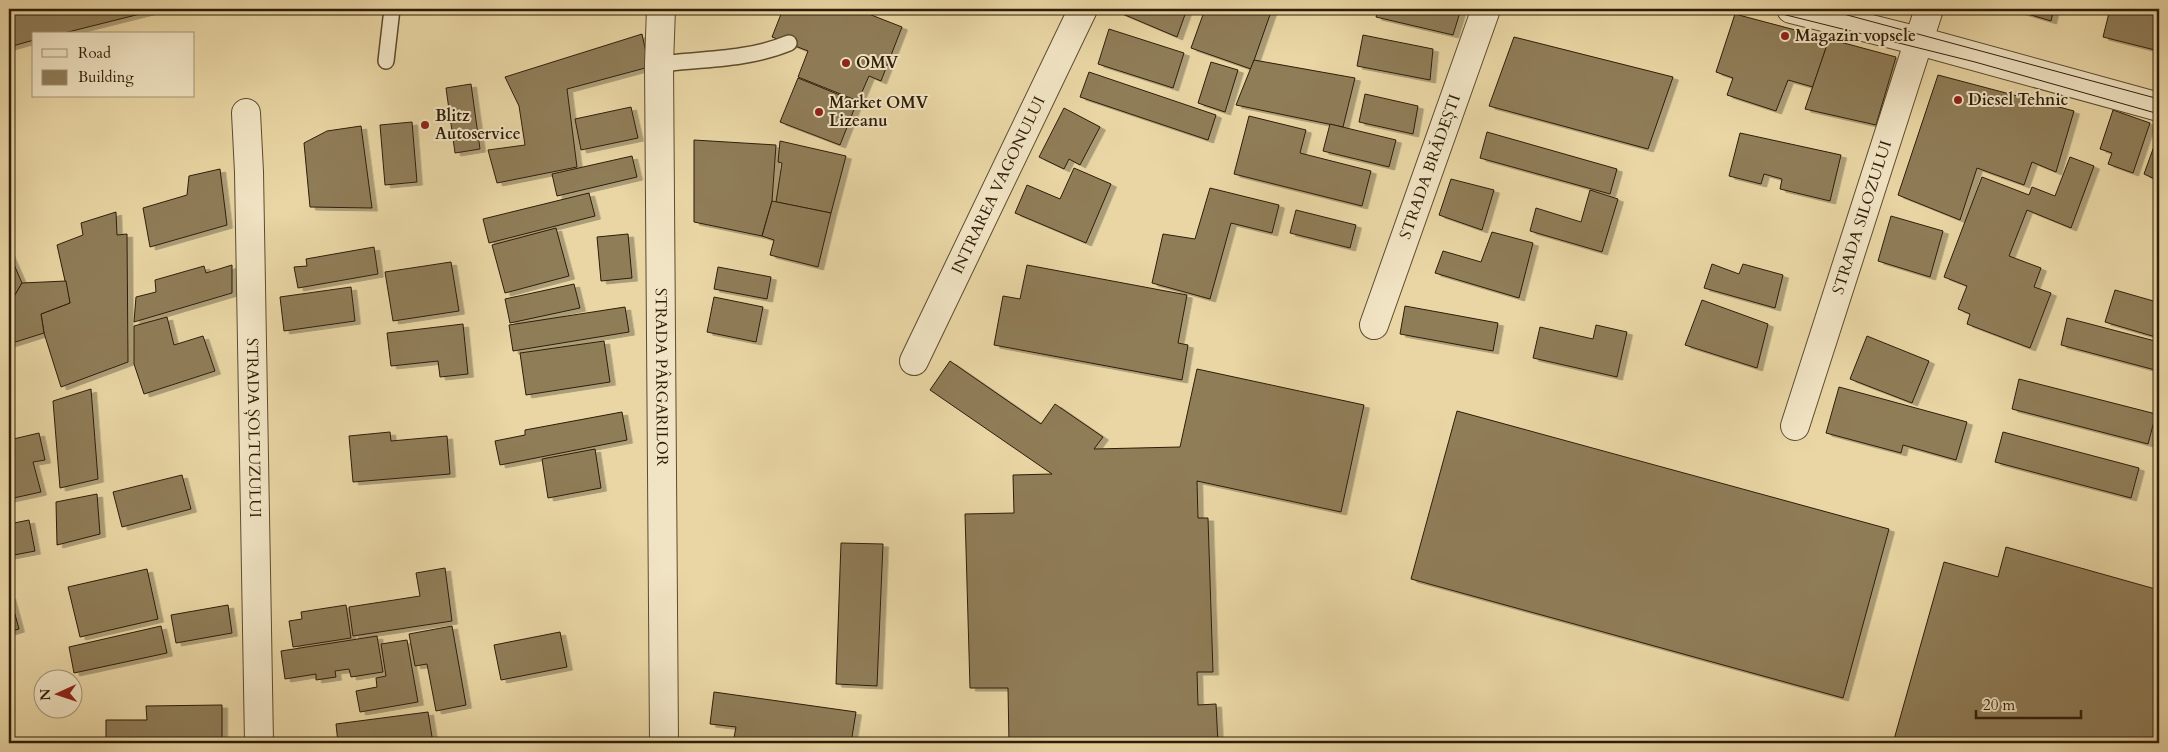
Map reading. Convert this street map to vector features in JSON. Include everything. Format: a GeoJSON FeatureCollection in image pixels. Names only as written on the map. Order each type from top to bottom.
{"type":"FeatureCollection","features":[{"type":"Feature","properties":{"kind":"street","name":"STRADA PÂRGARILOR"},"geometry":{"type":"LineString","coordinates":[[661,9],[659,64],[664,743]]}},
{"type":"Feature","properties":{"kind":"street","name":"INTRAREA VAGONULUI"},"geometry":{"type":"LineString","coordinates":[[914,361],[1083,9]]}},
{"type":"Feature","properties":{"kind":"street","name":"STRADA BRĂDEȘTI"},"geometry":{"type":"LineString","coordinates":[[1374,325],[1486,9]]}},
{"type":"Feature","properties":{"kind":"street"},"geometry":{"type":"LineString","coordinates":[[1792,9],[1919,41],[2159,107]]}},
{"type":"Feature","properties":{"kind":"street","name":"STRADA SILOZULUI"},"geometry":{"type":"LineString","coordinates":[[1795,426],[1929,9]]}},
{"type":"Feature","properties":{"kind":"street","name":"STRADA ȘOLTUZULUI"},"geometry":{"type":"LineString","coordinates":[[246,113],[249,172],[259,743]]}},
{"type":"Feature","properties":{"kind":"lane"},"geometry":{"type":"LineString","coordinates":[[386,61],[392,9]]}},
{"type":"Feature","properties":{"kind":"lane"},"geometry":{"type":"LineString","coordinates":[[659,64],[735,57],[773,49],[789,43]]}},
{"type":"Feature","properties":{"kind":"building"},"geometry":{"type":"Polygon","coordinates":[[[9,9],[160,9],[68,32],[32,32],[32,41],[9,47],[9,9]]]}},
{"type":"Feature","properties":{"kind":"building","name":"OMV"},"geometry":{"type":"Polygon","coordinates":[[[783,9],[856,9],[902,27],[881,81],[869,76],[858,101],[798,77],[808,51],[772,37],[783,9]]]}},
{"type":"Feature","properties":{"kind":"building"},"geometry":{"type":"Polygon","coordinates":[[[1120,9],[1187,9],[1177,37],[1118,12],[1120,9]]]}},
{"type":"Feature","properties":{"kind":"building"},"geometry":{"type":"Polygon","coordinates":[[[1205,9],[1272,9],[1251,69],[1191,48],[1205,9]]]}},
{"type":"Feature","properties":{"kind":"building"},"geometry":{"type":"Polygon","coordinates":[[[1378,9],[1461,9],[1453,35],[1376,17],[1378,9]]]}},
{"type":"Feature","properties":{"kind":"building"},"geometry":{"type":"Polygon","coordinates":[[[2011,9],[2054,9],[2051,21],[2011,9]]]}},
{"type":"Feature","properties":{"kind":"building"},"geometry":{"type":"Polygon","coordinates":[[[2110,9],[2159,9],[2159,51],[2103,37],[2110,9]]]}},
{"type":"Feature","properties":{"kind":"building"},"geometry":{"type":"Polygon","coordinates":[[[1735,14],[1829,39],[1813,87],[1788,80],[1776,111],[1727,95],[1733,78],[1716,72],[1735,14]]]}},
{"type":"Feature","properties":{"kind":"building"},"geometry":{"type":"Polygon","coordinates":[[[1109,29],[1184,53],[1173,88],[1098,64],[1109,29]]]}},
{"type":"Feature","properties":{"kind":"building"},"geometry":{"type":"Polygon","coordinates":[[[642,34],[649,67],[567,89],[577,167],[497,183],[488,150],[525,145],[519,106],[505,77],[642,34]]]}},
{"type":"Feature","properties":{"kind":"building"},"geometry":{"type":"Polygon","coordinates":[[[1363,35],[1433,49],[1430,80],[1357,66],[1363,35]]]}},
{"type":"Feature","properties":{"kind":"building"},"geometry":{"type":"Polygon","coordinates":[[[1514,37],[1673,77],[1648,149],[1489,106],[1514,37]]]}},
{"type":"Feature","properties":{"kind":"building"},"geometry":{"type":"Polygon","coordinates":[[[1829,39],[1896,57],[1876,125],[1805,109],[1829,39]]]}},
{"type":"Feature","properties":{"kind":"building"},"geometry":{"type":"Polygon","coordinates":[[[1254,60],[1355,78],[1343,127],[1236,105],[1254,60]]]}},
{"type":"Feature","properties":{"kind":"building"},"geometry":{"type":"Polygon","coordinates":[[[1211,62],[1238,70],[1225,112],[1198,103],[1211,62]]]}},
{"type":"Feature","properties":{"kind":"building"},"geometry":{"type":"Polygon","coordinates":[[[1089,72],[1216,115],[1208,140],[1080,97],[1089,72]]]}},
{"type":"Feature","properties":{"kind":"building"},"geometry":{"type":"Polygon","coordinates":[[[1938,75],[2074,111],[2056,172],[2032,162],[2024,185],[1977,168],[1960,220],[1898,195],[1938,75]]]}},
{"type":"Feature","properties":{"kind":"building","name":"Market OMV Lizeanu"},"geometry":{"type":"Polygon","coordinates":[[[798,78],[857,102],[840,145],[780,122],[798,78]]]}},
{"type":"Feature","properties":{"kind":"building"},"geometry":{"type":"Polygon","coordinates":[[[471,84],[480,149],[455,153],[446,88],[471,84]]]}},
{"type":"Feature","properties":{"kind":"building"},"geometry":{"type":"Polygon","coordinates":[[[1365,94],[1418,106],[1413,134],[1359,122],[1365,94]]]}},
{"type":"Feature","properties":{"kind":"building"},"geometry":{"type":"Polygon","coordinates":[[[631,107],[638,138],[581,150],[575,119],[631,107]]]}},
{"type":"Feature","properties":{"kind":"building"},"geometry":{"type":"Polygon","coordinates":[[[1064,108],[1100,127],[1080,165],[1069,159],[1064,169],[1039,157],[1064,108]]]}},
{"type":"Feature","properties":{"kind":"building"},"geometry":{"type":"Polygon","coordinates":[[[2113,110],[2150,123],[2133,173],[2108,164],[2112,153],[2100,149],[2113,110]]]}},
{"type":"Feature","properties":{"kind":"building"},"geometry":{"type":"Polygon","coordinates":[[[1249,116],[1306,130],[1300,153],[1371,171],[1362,206],[1234,174],[1249,116]]]}},
{"type":"Feature","properties":{"kind":"building"},"geometry":{"type":"Polygon","coordinates":[[[412,122],[417,182],[385,185],[380,125],[412,122]]]}},
{"type":"Feature","properties":{"kind":"building"},"geometry":{"type":"Polygon","coordinates":[[[1330,124],[1396,140],[1389,167],[1323,151],[1330,124]]]}},
{"type":"Feature","properties":{"kind":"building"},"geometry":{"type":"Polygon","coordinates":[[[361,126],[372,208],[310,207],[304,143],[327,131],[361,126]]]}},
{"type":"Feature","properties":{"kind":"building"},"geometry":{"type":"Polygon","coordinates":[[[1487,132],[1617,169],[1610,194],[1480,158],[1487,132]]]}},
{"type":"Feature","properties":{"kind":"building"},"geometry":{"type":"Polygon","coordinates":[[[1740,133],[1841,155],[1830,201],[1780,189],[1782,179],[1764,174],[1761,184],[1729,176],[1740,133]]]}},
{"type":"Feature","properties":{"kind":"building"},"geometry":{"type":"Polygon","coordinates":[[[2157,138],[2159,138],[2159,181],[2144,174],[2157,138]]]}},
{"type":"Feature","properties":{"kind":"building"},"geometry":{"type":"Polygon","coordinates":[[[694,140],[776,145],[772,201],[762,236],[694,222],[694,140]]]}},
{"type":"Feature","properties":{"kind":"building"},"geometry":{"type":"Polygon","coordinates":[[[780,141],[846,156],[831,213],[776,202],[782,163],[778,162],[780,141]]]}},
{"type":"Feature","properties":{"kind":"building"},"geometry":{"type":"Polygon","coordinates":[[[632,156],[637,177],[557,196],[552,174],[632,156]]]}},
{"type":"Feature","properties":{"kind":"building"},"geometry":{"type":"Polygon","coordinates":[[[2070,157],[2094,166],[2071,228],[2027,210],[2009,256],[2041,268],[2034,287],[2051,293],[2030,348],[1967,324],[1970,314],[1958,309],[1967,286],[1944,277],[1982,177],[2029,195],[2032,187],[2055,196],[2070,157]]]}},
{"type":"Feature","properties":{"kind":"building"},"geometry":{"type":"Polygon","coordinates":[[[1074,168],[1111,184],[1086,243],[1015,213],[1027,185],[1060,199],[1074,168]]]}},
{"type":"Feature","properties":{"kind":"building"},"geometry":{"type":"Polygon","coordinates":[[[220,169],[227,225],[150,247],[143,208],[187,195],[189,176],[220,169]]]}},
{"type":"Feature","properties":{"kind":"building"},"geometry":{"type":"Polygon","coordinates":[[[1451,179],[1494,190],[1482,230],[1439,215],[1451,179]]]}},
{"type":"Feature","properties":{"kind":"building"},"geometry":{"type":"Polygon","coordinates":[[[1210,188],[1279,205],[1272,233],[1231,223],[1210,299],[1152,283],[1163,234],[1195,239],[1210,188]]]}},
{"type":"Feature","properties":{"kind":"building"},"geometry":{"type":"Polygon","coordinates":[[[1590,190],[1618,199],[1602,252],[1530,231],[1536,208],[1581,222],[1590,190]]]}},
{"type":"Feature","properties":{"kind":"building"},"geometry":{"type":"Polygon","coordinates":[[[589,193],[595,216],[489,243],[483,219],[589,193]]]}},
{"type":"Feature","properties":{"kind":"building"},"geometry":{"type":"Polygon","coordinates":[[[772,201],[831,213],[818,267],[770,255],[774,240],[762,236],[772,201]]]}},
{"type":"Feature","properties":{"kind":"building"},"geometry":{"type":"Polygon","coordinates":[[[1296,210],[1356,225],[1350,248],[1290,233],[1296,210]]]}},
{"type":"Feature","properties":{"kind":"building"},"geometry":{"type":"Polygon","coordinates":[[[116,212],[117,235],[127,234],[128,362],[61,387],[44,333],[41,314],[70,303],[57,245],[83,235],[81,223],[116,212]]]}},
{"type":"Feature","properties":{"kind":"building"},"geometry":{"type":"Polygon","coordinates":[[[1891,216],[1943,231],[1930,277],[1878,261],[1891,216]]]}},
{"type":"Feature","properties":{"kind":"building"},"geometry":{"type":"Polygon","coordinates":[[[556,228],[569,276],[505,293],[492,245],[556,228]]]}},
{"type":"Feature","properties":{"kind":"building"},"geometry":{"type":"Polygon","coordinates":[[[1492,232],[1533,243],[1519,298],[1435,273],[1443,251],[1481,262],[1492,232]]]}},
{"type":"Feature","properties":{"kind":"building"},"geometry":{"type":"Polygon","coordinates":[[[628,234],[632,278],[601,281],[597,237],[628,234]]]}},
{"type":"Feature","properties":{"kind":"building"},"geometry":{"type":"Polygon","coordinates":[[[374,247],[378,274],[298,288],[294,267],[307,266],[306,259],[374,247]]]}},
{"type":"Feature","properties":{"kind":"building"},"geometry":{"type":"Polygon","coordinates":[[[9,253],[22,283],[9,305],[9,253]]]}},
{"type":"Feature","properties":{"kind":"building"},"geometry":{"type":"Polygon","coordinates":[[[451,262],[459,311],[393,321],[385,272],[451,262]]]}},
{"type":"Feature","properties":{"kind":"building"},"geometry":{"type":"Polygon","coordinates":[[[1712,264],[1739,274],[1743,264],[1783,275],[1775,308],[1704,288],[1712,264]]]}},
{"type":"Feature","properties":{"kind":"building"},"geometry":{"type":"Polygon","coordinates":[[[232,265],[232,293],[134,322],[136,297],[156,292],[155,280],[204,266],[206,273],[232,265]]]}},
{"type":"Feature","properties":{"kind":"building"},"geometry":{"type":"Polygon","coordinates":[[[1027,265],[1187,295],[1178,343],[1188,345],[1182,380],[994,345],[1003,296],[1020,299],[1027,265]]]}},
{"type":"Feature","properties":{"kind":"building"},"geometry":{"type":"Polygon","coordinates":[[[718,267],[771,277],[767,299],[714,289],[718,267]]]}},
{"type":"Feature","properties":{"kind":"building"},"geometry":{"type":"Polygon","coordinates":[[[2159,267],[2159,288],[2154,287],[2159,267]]]}},
{"type":"Feature","properties":{"kind":"building"},"geometry":{"type":"Polygon","coordinates":[[[66,281],[70,303],[41,314],[44,333],[9,344],[9,305],[22,283],[66,281]]]}},
{"type":"Feature","properties":{"kind":"building"},"geometry":{"type":"Polygon","coordinates":[[[574,284],[580,308],[510,323],[505,299],[574,284]]]}},
{"type":"Feature","properties":{"kind":"building"},"geometry":{"type":"Polygon","coordinates":[[[351,287],[355,321],[284,331],[280,297],[351,287]]]}},
{"type":"Feature","properties":{"kind":"building"},"geometry":{"type":"Polygon","coordinates":[[[2115,290],[2157,302],[2154,313],[2159,315],[2159,338],[2105,322],[2115,290]]]}},
{"type":"Feature","properties":{"kind":"building"},"geometry":{"type":"Polygon","coordinates":[[[714,297],[763,307],[756,342],[707,332],[714,297]]]}},
{"type":"Feature","properties":{"kind":"building"},"geometry":{"type":"Polygon","coordinates":[[[1702,300],[1768,324],[1757,368],[1685,345],[1702,300]]]}},
{"type":"Feature","properties":{"kind":"building"},"geometry":{"type":"Polygon","coordinates":[[[1405,306],[1498,323],[1493,351],[1400,334],[1405,306]]]}},
{"type":"Feature","properties":{"kind":"building"},"geometry":{"type":"Polygon","coordinates":[[[625,307],[629,332],[513,351],[509,325],[625,307]]]}},
{"type":"Feature","properties":{"kind":"building"},"geometry":{"type":"Polygon","coordinates":[[[167,317],[174,345],[203,336],[215,371],[144,394],[134,364],[134,326],[167,317]]]}},
{"type":"Feature","properties":{"kind":"building"},"geometry":{"type":"Polygon","coordinates":[[[2067,318],[2159,342],[2159,371],[2061,345],[2067,318]]]}},
{"type":"Feature","properties":{"kind":"building"},"geometry":{"type":"Polygon","coordinates":[[[463,324],[468,374],[440,377],[438,361],[391,366],[387,333],[463,324]]]}},
{"type":"Feature","properties":{"kind":"building"},"geometry":{"type":"Polygon","coordinates":[[[1596,325],[1627,332],[1617,377],[1533,358],[1540,327],[1593,339],[1596,325]]]}},
{"type":"Feature","properties":{"kind":"building"},"geometry":{"type":"Polygon","coordinates":[[[1867,336],[1929,361],[1912,403],[1850,379],[1867,336]]]}},
{"type":"Feature","properties":{"kind":"building"},"geometry":{"type":"Polygon","coordinates":[[[604,341],[610,382],[526,395],[520,353],[604,341]]]}},
{"type":"Feature","properties":{"kind":"building"},"geometry":{"type":"Polygon","coordinates":[[[950,361],[1041,424],[1055,404],[1103,437],[1094,449],[1180,447],[1197,369],[1364,405],[1341,512],[1197,481],[1198,518],[1208,518],[1213,672],[1197,672],[1198,705],[1216,704],[1218,743],[1009,743],[1008,688],[970,688],[965,514],[1014,513],[1013,475],[1052,474],[930,390],[950,361]]]}},
{"type":"Feature","properties":{"kind":"building"},"geometry":{"type":"Polygon","coordinates":[[[2019,379],[2156,414],[2148,444],[2012,409],[2019,379]]]}},
{"type":"Feature","properties":{"kind":"building"},"geometry":{"type":"Polygon","coordinates":[[[1839,387],[1967,422],[1956,460],[1903,445],[1901,453],[1826,433],[1839,387]]]}},
{"type":"Feature","properties":{"kind":"building"},"geometry":{"type":"Polygon","coordinates":[[[91,389],[98,479],[60,488],[53,401],[91,389]]]}},
{"type":"Feature","properties":{"kind":"building"},"geometry":{"type":"Polygon","coordinates":[[[1457,411],[1889,529],[1843,698],[1411,579],[1457,411]]]}},
{"type":"Feature","properties":{"kind":"building"},"geometry":{"type":"Polygon","coordinates":[[[622,412],[627,440],[500,465],[495,441],[525,435],[525,430],[622,412]]]}},
{"type":"Feature","properties":{"kind":"building"},"geometry":{"type":"Polygon","coordinates":[[[390,432],[391,441],[447,436],[450,474],[353,482],[349,436],[390,432]]]}},
{"type":"Feature","properties":{"kind":"building"},"geometry":{"type":"Polygon","coordinates":[[[2003,432],[2139,468],[2131,498],[1995,462],[2003,432]]]}},
{"type":"Feature","properties":{"kind":"building"},"geometry":{"type":"Polygon","coordinates":[[[39,433],[45,460],[33,462],[41,492],[9,499],[9,440],[39,433]]]}},
{"type":"Feature","properties":{"kind":"building"},"geometry":{"type":"Polygon","coordinates":[[[595,449],[601,488],[548,498],[542,459],[595,449]]]}},
{"type":"Feature","properties":{"kind":"building"},"geometry":{"type":"Polygon","coordinates":[[[182,475],[191,509],[122,527],[113,492],[182,475]]]}},
{"type":"Feature","properties":{"kind":"building"},"geometry":{"type":"Polygon","coordinates":[[[97,494],[100,534],[57,545],[56,502],[97,494]]]}},
{"type":"Feature","properties":{"kind":"building"},"geometry":{"type":"Polygon","coordinates":[[[29,520],[35,551],[9,556],[9,524],[29,520]]]}},
{"type":"Feature","properties":{"kind":"building"},"geometry":{"type":"Polygon","coordinates":[[[841,543],[883,544],[877,686],[836,684],[841,543]]]}},
{"type":"Feature","properties":{"kind":"building"},"geometry":{"type":"Polygon","coordinates":[[[2006,547],[2159,590],[2159,743],[1970,743],[1957,740],[1956,743],[1893,743],[1944,562],[1998,577],[2006,547]]]}},
{"type":"Feature","properties":{"kind":"building"},"geometry":{"type":"Polygon","coordinates":[[[445,568],[452,621],[353,636],[349,607],[420,596],[416,573],[445,568]]]}},
{"type":"Feature","properties":{"kind":"building"},"geometry":{"type":"Polygon","coordinates":[[[147,569],[158,619],[80,637],[68,587],[147,569]]]}},
{"type":"Feature","properties":{"kind":"building"},"geometry":{"type":"Polygon","coordinates":[[[9,597],[19,629],[9,632],[9,597]]]}},
{"type":"Feature","properties":{"kind":"building"},"geometry":{"type":"Polygon","coordinates":[[[228,605],[232,633],[176,643],[171,615],[228,605]]]}},
{"type":"Feature","properties":{"kind":"building"},"geometry":{"type":"Polygon","coordinates":[[[346,605],[351,638],[293,647],[289,621],[302,619],[301,612],[346,605]]]}},
{"type":"Feature","properties":{"kind":"building"},"geometry":{"type":"Polygon","coordinates":[[[161,626],[167,653],[82,671],[73,670],[69,647],[161,626]]]}},
{"type":"Feature","properties":{"kind":"building"},"geometry":{"type":"Polygon","coordinates":[[[452,626],[466,705],[436,711],[427,664],[415,666],[409,634],[452,626]]]}},
{"type":"Feature","properties":{"kind":"building"},"geometry":{"type":"Polygon","coordinates":[[[560,632],[567,667],[501,680],[494,645],[560,632]]]}},
{"type":"Feature","properties":{"kind":"building"},"geometry":{"type":"Polygon","coordinates":[[[377,636],[383,672],[351,677],[349,669],[335,671],[336,677],[316,680],[316,674],[285,679],[281,651],[377,636]]]}},
{"type":"Feature","properties":{"kind":"building"},"geometry":{"type":"Polygon","coordinates":[[[407,640],[418,702],[360,712],[356,691],[377,687],[376,678],[386,676],[381,644],[407,640]]]}},
{"type":"Feature","properties":{"kind":"building"},"geometry":{"type":"Polygon","coordinates":[[[714,692],[856,712],[851,743],[733,743],[736,727],[710,724],[714,692]]]}},
{"type":"Feature","properties":{"kind":"building"},"geometry":{"type":"Polygon","coordinates":[[[222,705],[222,743],[106,743],[106,720],[147,720],[146,706],[222,705]]]}},
{"type":"Feature","properties":{"kind":"building"},"geometry":{"type":"Polygon","coordinates":[[[428,712],[433,743],[338,743],[336,724],[428,712]]]}},
{"type":"Feature","properties":{"kind":"tram line"},"geometry":{"type":"LineString","coordinates":[[1762,9],[1975,62],[2159,114]]}},
{"type":"Feature","properties":{"kind":"tram line"},"geometry":{"type":"LineString","coordinates":[[1825,9],[2159,99]]}},
{"type":"Feature","properties":{"kind":"place","name":"Magazin vopsele"},"geometry":{"type":"Point","coordinates":[1785,36]}},
{"type":"Feature","properties":{"kind":"place","name":"OMV"},"geometry":{"type":"Point","coordinates":[846,63]}},
{"type":"Feature","properties":{"kind":"place","name":"Diesel Tehnic"},"geometry":{"type":"Point","coordinates":[1958,100]}},
{"type":"Feature","properties":{"kind":"place","name":"Market OMV Lizeanu"},"geometry":{"type":"Point","coordinates":[819,112]}},
{"type":"Feature","properties":{"kind":"place","name":"Blitz Autoservice"},"geometry":{"type":"Point","coordinates":[425,125]}}]}
